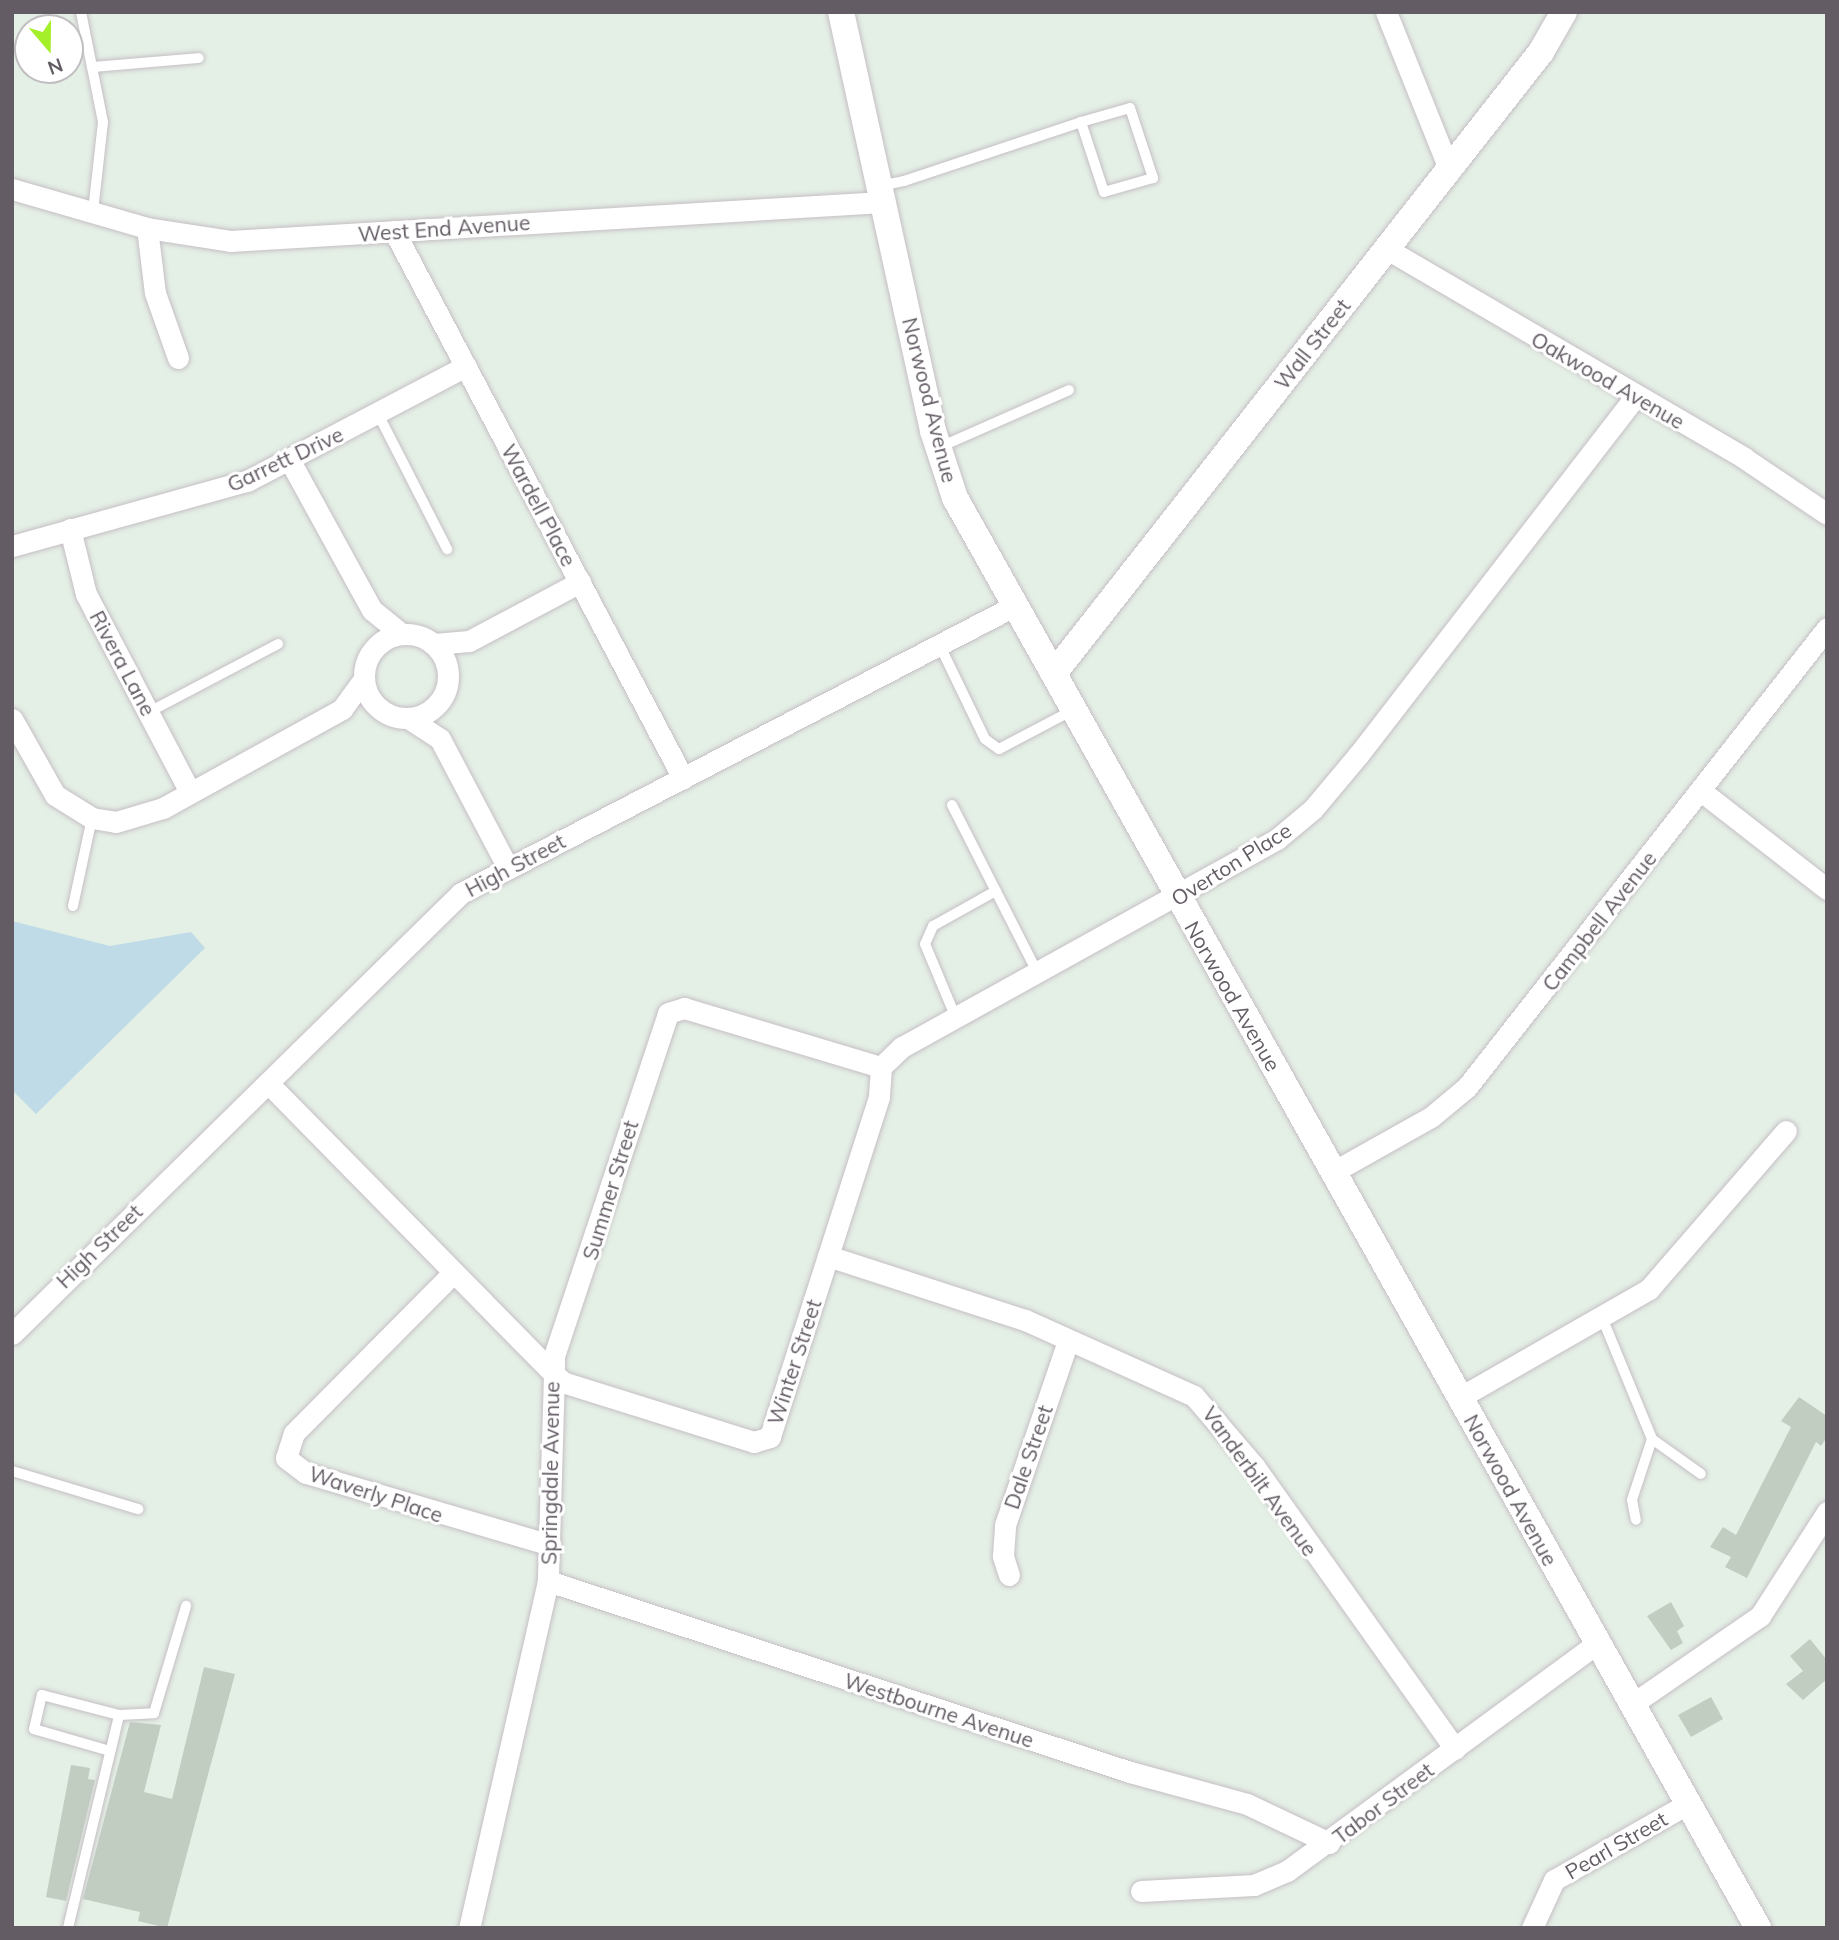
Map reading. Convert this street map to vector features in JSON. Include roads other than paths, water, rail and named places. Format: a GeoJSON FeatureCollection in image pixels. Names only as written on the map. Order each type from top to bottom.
{"type":"FeatureCollection","features":[{"type":"Feature","properties":{"kind":"street","name":"Norwood Avenue"},"geometry":{"type":"LineString","coordinates":[[841,12],[937,448],[955,498],[1758,1928]]}},
{"type":"Feature","properties":{"kind":"street"},"geometry":{"type":"LineString","coordinates":[[1386,12],[1449,169]]}},
{"type":"Feature","properties":{"kind":"street","name":"Wall Street"},"geometry":{"type":"LineString","coordinates":[[1055,672],[1449,169],[1564,12]]}},
{"type":"Feature","properties":{"kind":"street","name":"West End Avenue"},"geometry":{"type":"LineString","coordinates":[[12,189],[147,228],[230,241],[881,194]]}},
{"type":"Feature","properties":{"kind":"street"},"geometry":{"type":"LineString","coordinates":[[147,228],[155,293],[178,358]]}},
{"type":"Feature","properties":{"kind":"street","name":"Wardell Place"},"geometry":{"type":"LineString","coordinates":[[394,231],[683,778]]}},
{"type":"Feature","properties":{"kind":"street","name":"Oakwood Avenue"},"geometry":{"type":"LineString","coordinates":[[1387,249],[1636,396],[1827,514]]}},
{"type":"Feature","properties":{"kind":"street","name":"Garrett Drive"},"geometry":{"type":"LineString","coordinates":[[12,546],[210,493],[290,461],[466,366]]}},
{"type":"Feature","properties":{"kind":"street","name":"Overton Place"},"geometry":{"type":"LineString","coordinates":[[881,1067],[902,1047],[1178,897],[1277,839],[1313,809],[1636,396]]}},
{"type":"Feature","properties":{"kind":"street"},"geometry":{"type":"LineString","coordinates":[[290,461],[372,610],[401,634],[434,644],[469,641],[580,582]]}},
{"type":"Feature","properties":{"kind":"street","name":"Rivera Lane"},"geometry":{"type":"LineString","coordinates":[[70,529],[86,594],[190,792]]}},
{"type":"Feature","properties":{"kind":"street","name":"High Street"},"geometry":{"type":"LineString","coordinates":[[13,1329],[461,893],[1016,605]]}},
{"type":"Feature","properties":{"kind":"street"},"geometry":{"type":"LineString","coordinates":[[12,719],[55,795],[92,818],[135,818],[190,792],[342,709],[364,679],[374,649],[372,610]]}},
{"type":"Feature","properties":{"kind":"street","name":"Campbell Avenue"},"geometry":{"type":"LineString","coordinates":[[1333,1172],[1432,1116],[1467,1087],[1827,628]]}},
{"type":"Feature","properties":{"kind":"street"},"geometry":{"type":"LineString","coordinates":[[374,649],[401,634]]}},
{"type":"Feature","properties":{"kind":"street"},"geometry":{"type":"LineString","coordinates":[[469,641],[448,672],[439,702],[440,739],[508,868]]}},
{"type":"Feature","properties":{"kind":"street"},"geometry":{"type":"LineString","coordinates":[[434,644],[448,672]]}},
{"type":"Feature","properties":{"kind":"street"},"geometry":{"type":"LineString","coordinates":[[364,679],[380,709]]}},
{"type":"Feature","properties":{"kind":"street"},"geometry":{"type":"LineString","coordinates":[[408,718],[439,702]]}},
{"type":"Feature","properties":{"kind":"street"},"geometry":{"type":"LineString","coordinates":[[342,709],[380,709],[408,718],[440,739]]}},
{"type":"Feature","properties":{"kind":"street"},"geometry":{"type":"LineString","coordinates":[[1701,792],[1827,889]]}},
{"type":"Feature","properties":{"kind":"street","name":"Summer Street"},"geometry":{"type":"LineString","coordinates":[[554,1374],[554,1356],[652,1055],[673,1009],[881,1067]]}},
{"type":"Feature","properties":{"kind":"street","name":"Winter Street"},"geometry":{"type":"LineString","coordinates":[[554,1374],[564,1382],[760,1442],[773,1431],[879,1097],[881,1067]]}},
{"type":"Feature","properties":{"kind":"street","name":"Springdale Avenue"},"geometry":{"type":"LineString","coordinates":[[268,1083],[554,1374],[548,1581],[469,1928]]}},
{"type":"Feature","properties":{"kind":"street"},"geometry":{"type":"LineString","coordinates":[[1459,1398],[1603,1320],[1677,1263],[1786,1132]]}},
{"type":"Feature","properties":{"kind":"street","name":"Vanderbilt Avenue"},"geometry":{"type":"LineString","coordinates":[[828,1256],[990,1306],[1178,1386],[1207,1406],[1455,1749]]}},
{"type":"Feature","properties":{"kind":"street","name":"Waverly Place"},"geometry":{"type":"LineString","coordinates":[[453,1273],[294,1433],[286,1458],[306,1473],[551,1545]]}},
{"type":"Feature","properties":{"kind":"street","name":"Dale Street"},"geometry":{"type":"LineString","coordinates":[[1009,1574],[1003,1556],[1005,1525],[1068,1341]]}},
{"type":"Feature","properties":{"kind":"street"},"geometry":{"type":"LineString","coordinates":[[1631,1705],[1760,1616],[1827,1512]]}},
{"type":"Feature","properties":{"kind":"street","name":"Westbourne Avenue"},"geometry":{"type":"LineString","coordinates":[[548,1581],[1117,1768],[1247,1804],[1329,1843]]}},
{"type":"Feature","properties":{"kind":"street","name":"Tabor Street"},"geometry":{"type":"LineString","coordinates":[[1140,1891],[1254,1885],[1329,1843],[1597,1643]]}},
{"type":"Feature","properties":{"kind":"street","name":"Pearl Street"},"geometry":{"type":"LineString","coordinates":[[1532,1928],[1554,1880],[1687,1804]]}},
{"type":"Feature","properties":{"kind":"lane"},"geometry":{"type":"LineString","coordinates":[[81,12],[103,122],[93,211]]}},
{"type":"Feature","properties":{"kind":"lane"},"geometry":{"type":"LineString","coordinates":[[92,67],[199,58]]}},
{"type":"Feature","properties":{"kind":"lane"},"geometry":{"type":"LineString","coordinates":[[881,194],[1081,122],[1130,108],[1153,178],[1104,192],[1081,122]]}},
{"type":"Feature","properties":{"kind":"lane"},"geometry":{"type":"LineString","coordinates":[[937,448],[1069,390]]}},
{"type":"Feature","properties":{"kind":"lane"},"geometry":{"type":"LineString","coordinates":[[378,414],[447,549]]}},
{"type":"Feature","properties":{"kind":"lane"},"geometry":{"type":"LineString","coordinates":[[149,712],[278,644]]}},
{"type":"Feature","properties":{"kind":"lane"},"geometry":{"type":"LineString","coordinates":[[940,646],[985,739],[999,749],[1075,709]]}},
{"type":"Feature","properties":{"kind":"lane"},"geometry":{"type":"LineString","coordinates":[[952,805],[1038,974]]}},
{"type":"Feature","properties":{"kind":"lane"},"geometry":{"type":"LineString","coordinates":[[73,906],[92,818]]}},
{"type":"Feature","properties":{"kind":"lane"},"geometry":{"type":"LineString","coordinates":[[956,1018],[925,944],[933,926],[996,891]]}},
{"type":"Feature","properties":{"kind":"lane"},"geometry":{"type":"LineString","coordinates":[[1603,1320],[1653,1439],[1701,1474]]}},
{"type":"Feature","properties":{"kind":"lane"},"geometry":{"type":"LineString","coordinates":[[1636,1520],[1632,1500],[1653,1439]]}},
{"type":"Feature","properties":{"kind":"lane"},"geometry":{"type":"LineString","coordinates":[[12,1471],[138,1509]]}},
{"type":"Feature","properties":{"kind":"lane"},"geometry":{"type":"LineString","coordinates":[[110,1751],[34,1729],[41,1695],[120,1715],[154,1713],[186,1606]]}},
{"type":"Feature","properties":{"kind":"lane"},"geometry":{"type":"LineString","coordinates":[[68,1928],[120,1715]]}}]}
